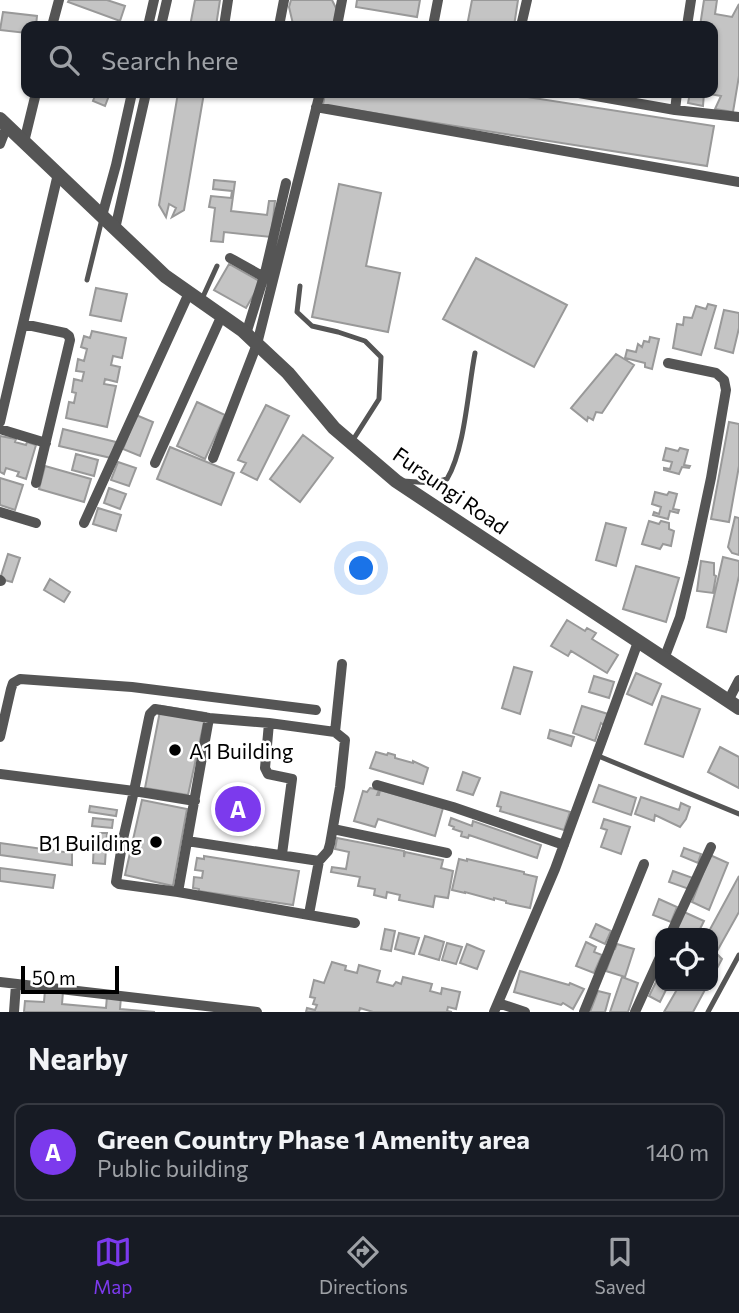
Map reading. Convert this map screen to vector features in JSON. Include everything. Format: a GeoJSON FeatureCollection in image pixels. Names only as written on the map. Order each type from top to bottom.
{"type":"FeatureCollection","features":[{"type":"Feature","properties":{"kind":"street"},"geometry":{"type":"LineString","coordinates":[[53,21],[59,0]]}},
{"type":"Feature","properties":{"kind":"street"},"geometry":{"type":"LineString","coordinates":[[149,21],[154,0]]}},
{"type":"Feature","properties":{"kind":"street"},"geometry":{"type":"LineString","coordinates":[[163,21],[167,0]]}},
{"type":"Feature","properties":{"kind":"street"},"geometry":{"type":"LineString","coordinates":[[225,21],[229,0]]}},
{"type":"Feature","properties":{"kind":"street"},"geometry":{"type":"LineString","coordinates":[[280,21],[284,0]]}},
{"type":"Feature","properties":{"kind":"street"},"geometry":{"type":"LineString","coordinates":[[338,21],[342,0]]}},
{"type":"Feature","properties":{"kind":"street"},"geometry":{"type":"LineString","coordinates":[[434,21],[438,0]]}},
{"type":"Feature","properties":{"kind":"street"},"geometry":{"type":"LineString","coordinates":[[522,21],[527,0]]}},
{"type":"Feature","properties":{"kind":"street"},"geometry":{"type":"LineString","coordinates":[[688,21],[691,0]]}},
{"type":"Feature","properties":{"kind":"street"},"geometry":{"type":"LineString","coordinates":[[24,142],[35,98]]}},
{"type":"Feature","properties":{"kind":"street"},"geometry":{"type":"LineString","coordinates":[[102,216],[131,98]]}},
{"type":"Feature","properties":{"kind":"street"},"geometry":{"type":"LineString","coordinates":[[115,229],[145,98]]}},
{"type":"Feature","properties":{"kind":"street"},"geometry":{"type":"LineString","coordinates":[[213,458],[257,344],[319,98]]}},
{"type":"Feature","properties":{"kind":"street"},"geometry":{"type":"LineString","coordinates":[[607,98],[675,110],[739,117]]}},
{"type":"Feature","properties":{"kind":"street"},"geometry":{"type":"LineString","coordinates":[[675,110],[676,98]]}},
{"type":"Feature","properties":{"kind":"street"},"geometry":{"type":"LineString","coordinates":[[316,107],[739,182]]}},
{"type":"Feature","properties":{"kind":"street"},"geometry":{"type":"LineString","coordinates":[[0,144],[3,122]]}},
{"type":"Feature","properties":{"kind":"street","name":"Fursungi Road"},"geometry":{"type":"LineString","coordinates":[[3,122],[165,276],[222,315],[257,344],[288,373],[334,428],[397,481],[734,704]]}},
{"type":"Feature","properties":{"kind":"street"},"geometry":{"type":"LineString","coordinates":[[0,422],[58,174]]}},
{"type":"Feature","properties":{"kind":"street"},"geometry":{"type":"LineString","coordinates":[[246,334],[264,277],[286,183]]}},
{"type":"Feature","properties":{"kind":"street"},"geometry":{"type":"LineString","coordinates":[[230,258],[264,277]]}},
{"type":"Feature","properties":{"kind":"street"},"geometry":{"type":"LineString","coordinates":[[84,523],[195,297]]}},
{"type":"Feature","properties":{"kind":"street"},"geometry":{"type":"LineString","coordinates":[[155,463],[222,315]]}},
{"type":"Feature","properties":{"kind":"street"},"geometry":{"type":"LineString","coordinates":[[23,324],[65,333],[70,340],[36,483]]}},
{"type":"Feature","properties":{"kind":"street"},"geometry":{"type":"LineString","coordinates":[[664,659],[680,617],[693,563],[726,390],[724,380],[716,373],[668,363]]}},
{"type":"Feature","properties":{"kind":"street"},"geometry":{"type":"LineString","coordinates":[[0,429],[46,443]]}},
{"type":"Feature","properties":{"kind":"street"},"geometry":{"type":"LineString","coordinates":[[0,512],[36,523]]}},
{"type":"Feature","properties":{"kind":"street"},"geometry":{"type":"LineString","coordinates":[[524,1012],[496,1008],[564,845],[638,642]]}},
{"type":"Feature","properties":{"kind":"street"},"geometry":{"type":"LineString","coordinates":[[335,732],[342,664]]}},
{"type":"Feature","properties":{"kind":"street"},"geometry":{"type":"LineString","coordinates":[[0,737],[11,689],[20,679],[132,687],[316,710]]}},
{"type":"Feature","properties":{"kind":"street"},"geometry":{"type":"LineString","coordinates":[[734,704],[739,680]]}},
{"type":"Feature","properties":{"kind":"street"},"geometry":{"type":"LineString","coordinates":[[309,914],[319,861],[328,851],[333,829],[345,744],[342,736],[335,732],[269,723],[209,718],[159,709],[152,711],[116,882],[355,922]]}},
{"type":"Feature","properties":{"kind":"street"},"geometry":{"type":"LineString","coordinates":[[178,892],[209,718]]}},
{"type":"Feature","properties":{"kind":"street"},"geometry":{"type":"LineString","coordinates":[[269,723],[266,771],[268,774],[292,779],[282,855]]}},
{"type":"Feature","properties":{"kind":"street"},"geometry":{"type":"LineString","coordinates":[[0,775],[195,801]]}},
{"type":"Feature","properties":{"kind":"street"},"geometry":{"type":"LineString","coordinates":[[377,785],[453,807],[564,845]]}},
{"type":"Feature","properties":{"kind":"street"},"geometry":{"type":"LineString","coordinates":[[333,829],[447,853]]}},
{"type":"Feature","properties":{"kind":"street"},"geometry":{"type":"LineString","coordinates":[[187,841],[319,861]]}},
{"type":"Feature","properties":{"kind":"street"},"geometry":{"type":"LineString","coordinates":[[673,928],[711,847]]}},
{"type":"Feature","properties":{"kind":"street"},"geometry":{"type":"LineString","coordinates":[[584,1012],[644,864]]}},
{"type":"Feature","properties":{"kind":"street"},"geometry":{"type":"LineString","coordinates":[[635,1012],[655,968]]}},
{"type":"Feature","properties":{"kind":"street"},"geometry":{"type":"LineString","coordinates":[[0,982],[257,1012]]}},
{"type":"Feature","properties":{"kind":"street"},"geometry":{"type":"LineString","coordinates":[[13,1012],[16,984]]}},
{"type":"Feature","properties":{"kind":"lane"},"geometry":{"type":"LineString","coordinates":[[87,280],[102,216]]}},
{"type":"Feature","properties":{"kind":"lane"},"geometry":{"type":"LineString","coordinates":[[195,297],[217,266]]}},
{"type":"Feature","properties":{"kind":"lane"},"geometry":{"type":"LineString","coordinates":[[300,286],[297,312],[312,326],[365,341],[381,357],[379,399],[351,443]]}},
{"type":"Feature","properties":{"kind":"lane"},"geometry":{"type":"LineString","coordinates":[[397,481],[432,483],[447,479],[454,468],[475,353]]}},
{"type":"Feature","properties":{"kind":"lane"},"geometry":{"type":"LineString","coordinates":[[596,755],[739,814]]}},
{"type":"Feature","properties":{"kind":"lane"},"geometry":{"type":"LineString","coordinates":[[708,1012],[739,955]]}},
{"type":"Feature","properties":{"kind":"building"},"geometry":{"type":"Polygon","coordinates":[[[107,0],[125,6],[120,21],[68,2],[107,0]]]}},
{"type":"Feature","properties":{"kind":"building"},"geometry":{"type":"Polygon","coordinates":[[[195,0],[220,0],[217,21],[191,21],[195,0]]]}},
{"type":"Feature","properties":{"kind":"building"},"geometry":{"type":"Polygon","coordinates":[[[291,0],[332,0],[338,12],[337,19],[292,21],[289,7],[291,0]]]}},
{"type":"Feature","properties":{"kind":"building"},"geometry":{"type":"Polygon","coordinates":[[[357,0],[420,0],[417,17],[356,7],[357,0]]]}},
{"type":"Feature","properties":{"kind":"building"},"geometry":{"type":"Polygon","coordinates":[[[472,0],[518,0],[515,21],[468,21],[472,0]]]}},
{"type":"Feature","properties":{"kind":"building"},"geometry":{"type":"Polygon","coordinates":[[[704,0],[717,0],[715,14],[732,17],[739,4],[739,76],[733,112],[715,109],[721,96],[718,95],[718,21],[701,21],[704,0]]]}},
{"type":"Feature","properties":{"kind":"building"},"geometry":{"type":"Polygon","coordinates":[[[3,12],[37,16],[36,21],[21,21],[21,32],[0,30],[3,12]]]}},
{"type":"Feature","properties":{"kind":"building"},"geometry":{"type":"Polygon","coordinates":[[[94,98],[108,98],[105,106],[93,101],[94,98]]]}},
{"type":"Feature","properties":{"kind":"building"},"geometry":{"type":"Polygon","coordinates":[[[177,98],[203,98],[184,210],[172,217],[176,208],[169,204],[166,217],[159,205],[177,98]]]}},
{"type":"Feature","properties":{"kind":"building"},"geometry":{"type":"Polygon","coordinates":[[[324,98],[534,98],[714,126],[707,166],[323,105],[324,98]]]}},
{"type":"Feature","properties":{"kind":"building"},"geometry":{"type":"Polygon","coordinates":[[[689,98],[704,98],[703,106],[688,103],[689,98]]]}},
{"type":"Feature","properties":{"kind":"building"},"geometry":{"type":"Polygon","coordinates":[[[214,180],[235,182],[231,211],[267,215],[269,201],[275,201],[271,237],[224,232],[223,242],[211,241],[215,208],[209,207],[211,196],[231,198],[232,191],[213,189],[214,180]]]}},
{"type":"Feature","properties":{"kind":"building"},"geometry":{"type":"Polygon","coordinates":[[[339,184],[381,193],[366,266],[400,273],[388,332],[312,317],[339,184]]]}},
{"type":"Feature","properties":{"kind":"building"},"geometry":{"type":"Polygon","coordinates":[[[476,258],[567,305],[534,367],[443,319],[476,258]]]}},
{"type":"Feature","properties":{"kind":"building"},"geometry":{"type":"Polygon","coordinates":[[[229,264],[261,282],[246,308],[214,290],[229,264]]]}},
{"type":"Feature","properties":{"kind":"building"},"geometry":{"type":"Polygon","coordinates":[[[96,288],[127,294],[121,321],[90,315],[96,288]]]}},
{"type":"Feature","properties":{"kind":"building"},"geometry":{"type":"Polygon","coordinates":[[[708,304],[716,306],[701,355],[673,348],[677,324],[683,325],[684,317],[692,318],[696,306],[706,309],[708,304]]]}},
{"type":"Feature","properties":{"kind":"building"},"geometry":{"type":"Polygon","coordinates":[[[724,310],[739,313],[739,328],[733,353],[715,348],[724,310]]]}},
{"type":"Feature","properties":{"kind":"building"},"geometry":{"type":"Polygon","coordinates":[[[92,331],[126,338],[122,358],[113,356],[111,365],[120,367],[117,382],[105,379],[104,384],[116,386],[107,427],[66,418],[69,402],[74,403],[74,379],[82,381],[84,372],[76,371],[78,359],[84,361],[87,349],[81,347],[84,336],[90,338],[92,331]]]}},
{"type":"Feature","properties":{"kind":"building"},"geometry":{"type":"Polygon","coordinates":[[[650,337],[659,339],[652,369],[645,367],[645,363],[625,358],[627,350],[636,352],[638,344],[642,347],[644,341],[649,342],[650,337]]]}},
{"type":"Feature","properties":{"kind":"building"},"geometry":{"type":"Polygon","coordinates":[[[616,354],[634,365],[602,413],[596,412],[593,420],[588,417],[587,421],[571,408],[616,354]]]}},
{"type":"Feature","properties":{"kind":"building"},"geometry":{"type":"Polygon","coordinates":[[[197,402],[225,415],[205,459],[177,446],[197,402]]]}},
{"type":"Feature","properties":{"kind":"building"},"geometry":{"type":"Polygon","coordinates":[[[266,405],[289,416],[257,480],[241,472],[246,463],[238,460],[266,405]]]}},
{"type":"Feature","properties":{"kind":"building"},"geometry":{"type":"Polygon","coordinates":[[[136,415],[153,422],[140,456],[123,449],[136,415]]]}},
{"type":"Feature","properties":{"kind":"building"},"geometry":{"type":"Polygon","coordinates":[[[729,422],[739,424],[739,466],[729,522],[711,519],[729,422]]]}},
{"type":"Feature","properties":{"kind":"building"},"geometry":{"type":"Polygon","coordinates":[[[63,429],[116,442],[111,458],[59,446],[63,429]]]}},
{"type":"Feature","properties":{"kind":"building"},"geometry":{"type":"Polygon","coordinates":[[[303,435],[333,458],[300,502],[270,479],[303,435]]]}},
{"type":"Feature","properties":{"kind":"building"},"geometry":{"type":"Polygon","coordinates":[[[0,436],[16,439],[15,442],[26,445],[27,442],[36,445],[26,479],[17,476],[19,472],[6,468],[4,474],[0,472],[0,436]]]}},
{"type":"Feature","properties":{"kind":"building"},"geometry":{"type":"Polygon","coordinates":[[[170,447],[234,473],[221,505],[157,479],[170,447]]]}},
{"type":"Feature","properties":{"kind":"building"},"geometry":{"type":"Polygon","coordinates":[[[666,448],[688,450],[684,465],[690,466],[689,468],[682,467],[679,474],[664,470],[670,469],[672,462],[663,460],[666,448]]]}},
{"type":"Feature","properties":{"kind":"building"},"geometry":{"type":"Polygon","coordinates":[[[76,454],[98,460],[94,476],[72,470],[76,454]]]}},
{"type":"Feature","properties":{"kind":"building"},"geometry":{"type":"Polygon","coordinates":[[[118,462],[136,468],[129,486],[111,480],[118,462]]]}},
{"type":"Feature","properties":{"kind":"building"},"geometry":{"type":"Polygon","coordinates":[[[45,466],[91,479],[84,502],[39,489],[45,466]]]}},
{"type":"Feature","properties":{"kind":"building"},"geometry":{"type":"Polygon","coordinates":[[[0,478],[23,485],[15,510],[0,505],[0,478]]]}},
{"type":"Feature","properties":{"kind":"building"},"geometry":{"type":"Polygon","coordinates":[[[109,488],[126,494],[120,509],[104,503],[109,488]]]}},
{"type":"Feature","properties":{"kind":"building"},"geometry":{"type":"Polygon","coordinates":[[[655,492],[677,494],[673,509],[679,510],[678,513],[670,511],[668,519],[653,515],[654,512],[659,514],[661,507],[652,504],[655,492]]]}},
{"type":"Feature","properties":{"kind":"building"},"geometry":{"type":"Polygon","coordinates":[[[98,508],[121,515],[116,531],[93,524],[98,508]]]}},
{"type":"Feature","properties":{"kind":"building"},"geometry":{"type":"Polygon","coordinates":[[[735,517],[739,518],[739,555],[732,553],[728,547],[735,517]]]}},
{"type":"Feature","properties":{"kind":"building"},"geometry":{"type":"Polygon","coordinates":[[[649,521],[669,523],[669,529],[674,531],[671,546],[663,544],[660,549],[642,544],[649,521]]]}},
{"type":"Feature","properties":{"kind":"building"},"geometry":{"type":"Polygon","coordinates":[[[606,523],[626,528],[616,566],[596,560],[606,523]]]}},
{"type":"Feature","properties":{"kind":"building"},"geometry":{"type":"Polygon","coordinates":[[[8,554],[20,558],[12,582],[0,579],[8,554]]]}},
{"type":"Feature","properties":{"kind":"building"},"geometry":{"type":"Polygon","coordinates":[[[723,557],[739,561],[739,576],[726,632],[707,627],[723,557]]]}},
{"type":"Feature","properties":{"kind":"building"},"geometry":{"type":"Polygon","coordinates":[[[701,561],[714,563],[716,576],[713,593],[697,591],[701,561]]]}},
{"type":"Feature","properties":{"kind":"building"},"geometry":{"type":"Polygon","coordinates":[[[636,566],[679,578],[666,622],[623,609],[636,566]]]}},
{"type":"Feature","properties":{"kind":"building"},"geometry":{"type":"Polygon","coordinates":[[[50,579],[70,592],[64,602],[44,590],[50,579]]]}},
{"type":"Feature","properties":{"kind":"building"},"geometry":{"type":"Polygon","coordinates":[[[567,620],[585,631],[587,628],[596,633],[592,639],[618,655],[607,673],[571,651],[568,656],[551,646],[567,620]]]}},
{"type":"Feature","properties":{"kind":"building"},"geometry":{"type":"Polygon","coordinates":[[[514,667],[532,672],[520,714],[502,708],[514,667]]]}},
{"type":"Feature","properties":{"kind":"building"},"geometry":{"type":"Polygon","coordinates":[[[636,673],[661,684],[652,705],[627,694],[636,673]]]}},
{"type":"Feature","properties":{"kind":"building"},"geometry":{"type":"Polygon","coordinates":[[[594,676],[614,682],[609,698],[589,692],[594,676]]]}},
{"type":"Feature","properties":{"kind":"building"},"geometry":{"type":"Polygon","coordinates":[[[662,696],[700,709],[683,757],[645,744],[662,696]]]}},
{"type":"Feature","properties":{"kind":"building","name":"A1 Building"},"geometry":{"type":"Polygon","coordinates":[[[161,706],[206,713],[188,795],[145,788],[161,706]]]}},
{"type":"Feature","properties":{"kind":"building"},"geometry":{"type":"Polygon","coordinates":[[[582,706],[608,714],[604,725],[601,723],[595,741],[573,733],[582,706]]]}},
{"type":"Feature","properties":{"kind":"building"},"geometry":{"type":"Polygon","coordinates":[[[550,730],[574,737],[571,746],[548,738],[550,730]]]}},
{"type":"Feature","properties":{"kind":"building"},"geometry":{"type":"Polygon","coordinates":[[[720,747],[739,757],[739,788],[708,772],[720,747]]]}},
{"type":"Feature","properties":{"kind":"building"},"geometry":{"type":"Polygon","coordinates":[[[376,752],[395,755],[395,758],[413,761],[428,768],[423,784],[370,768],[376,752]]]}},
{"type":"Feature","properties":{"kind":"building"},"geometry":{"type":"Polygon","coordinates":[[[463,772],[480,778],[473,795],[457,790],[463,772]]]}},
{"type":"Feature","properties":{"kind":"building"},"geometry":{"type":"Polygon","coordinates":[[[599,785],[636,798],[631,815],[593,802],[599,785]]]}},
{"type":"Feature","properties":{"kind":"building"},"geometry":{"type":"Polygon","coordinates":[[[370,788],[379,790],[377,795],[380,790],[443,808],[435,836],[378,819],[375,827],[354,821],[363,791],[367,792],[370,788]]]}},
{"type":"Feature","properties":{"kind":"building"},"geometry":{"type":"Polygon","coordinates":[[[501,792],[570,812],[564,830],[500,811],[501,807],[497,806],[501,792]]]}},
{"type":"Feature","properties":{"kind":"building"},"geometry":{"type":"Polygon","coordinates":[[[641,797],[679,810],[681,803],[690,807],[686,819],[680,827],[655,815],[654,821],[635,814],[641,797]]]}},
{"type":"Feature","properties":{"kind":"building","name":"B1 Building"},"geometry":{"type":"Polygon","coordinates":[[[142,800],[187,809],[173,886],[125,875],[142,800]]]}},
{"type":"Feature","properties":{"kind":"building"},"geometry":{"type":"Polygon","coordinates":[[[90,806],[117,810],[116,816],[89,812],[90,806]]]}},
{"type":"Feature","properties":{"kind":"building"},"geometry":{"type":"Polygon","coordinates":[[[93,818],[113,820],[112,828],[92,826],[93,818]]]}},
{"type":"Feature","properties":{"kind":"building"},"geometry":{"type":"Polygon","coordinates":[[[451,818],[472,826],[473,821],[541,845],[537,858],[469,835],[468,838],[461,836],[462,832],[449,825],[451,818]]]}},
{"type":"Feature","properties":{"kind":"building"},"geometry":{"type":"Polygon","coordinates":[[[604,819],[630,827],[621,854],[601,847],[607,830],[601,828],[604,819]]]}},
{"type":"Feature","properties":{"kind":"building"},"geometry":{"type":"Polygon","coordinates":[[[100,833],[107,833],[105,864],[93,863],[94,841],[100,841],[100,833]]]}},
{"type":"Feature","properties":{"kind":"building"},"geometry":{"type":"Polygon","coordinates":[[[337,838],[404,851],[404,857],[405,852],[443,860],[441,868],[453,871],[448,898],[435,896],[433,907],[399,900],[400,895],[387,892],[386,898],[374,895],[375,889],[358,886],[360,877],[331,872],[332,867],[346,869],[349,852],[335,849],[337,838]]]}},
{"type":"Feature","properties":{"kind":"building"},"geometry":{"type":"Polygon","coordinates":[[[0,843],[72,853],[72,865],[0,855],[0,843]]]}},
{"type":"Feature","properties":{"kind":"building"},"geometry":{"type":"Polygon","coordinates":[[[684,848],[701,854],[698,863],[681,856],[684,848]]]}},
{"type":"Feature","properties":{"kind":"building"},"geometry":{"type":"Polygon","coordinates":[[[710,855],[728,863],[709,910],[692,902],[710,855]]]}},
{"type":"Feature","properties":{"kind":"building"},"geometry":{"type":"Polygon","coordinates":[[[204,856],[299,871],[293,905],[193,888],[194,877],[202,878],[203,871],[195,870],[197,858],[204,859],[204,856]]]}},
{"type":"Feature","properties":{"kind":"building"},"geometry":{"type":"Polygon","coordinates":[[[459,859],[537,877],[530,908],[452,890],[459,859]]]}},
{"type":"Feature","properties":{"kind":"building"},"geometry":{"type":"Polygon","coordinates":[[[0,868],[55,875],[53,888],[0,881],[0,868]]]}},
{"type":"Feature","properties":{"kind":"building"},"geometry":{"type":"Polygon","coordinates":[[[673,871],[693,878],[689,889],[669,882],[673,871]]]}},
{"type":"Feature","properties":{"kind":"building"},"geometry":{"type":"Polygon","coordinates":[[[739,876],[739,912],[718,949],[718,928],[711,928],[739,876]]]}},
{"type":"Feature","properties":{"kind":"building"},"geometry":{"type":"Polygon","coordinates":[[[659,899],[677,907],[671,922],[653,915],[659,899]]]}},
{"type":"Feature","properties":{"kind":"building"},"geometry":{"type":"Polygon","coordinates":[[[684,912],[704,921],[700,928],[677,928],[684,912]]]}},
{"type":"Feature","properties":{"kind":"building"},"geometry":{"type":"Polygon","coordinates":[[[596,924],[611,931],[605,944],[590,937],[596,924]]]}},
{"type":"Feature","properties":{"kind":"building"},"geometry":{"type":"Polygon","coordinates":[[[385,929],[395,931],[391,951],[381,949],[385,929]]]}},
{"type":"Feature","properties":{"kind":"building"},"geometry":{"type":"Polygon","coordinates":[[[399,933],[419,938],[414,954],[395,949],[399,933]]]}},
{"type":"Feature","properties":{"kind":"building"},"geometry":{"type":"Polygon","coordinates":[[[425,936],[444,942],[439,960],[419,954],[425,936]]]}},
{"type":"Feature","properties":{"kind":"building"},"geometry":{"type":"Polygon","coordinates":[[[586,942],[596,947],[594,952],[602,955],[594,973],[576,966],[586,942]]]}},
{"type":"Feature","properties":{"kind":"building"},"geometry":{"type":"Polygon","coordinates":[[[447,943],[462,947],[456,964],[442,960],[447,943]]]}},
{"type":"Feature","properties":{"kind":"building"},"geometry":{"type":"Polygon","coordinates":[[[467,944],[484,951],[477,969],[460,963],[467,944]]]}},
{"type":"Feature","properties":{"kind":"building"},"geometry":{"type":"Polygon","coordinates":[[[617,944],[634,949],[625,977],[606,971],[617,944]]]}},
{"type":"Feature","properties":{"kind":"building"},"geometry":{"type":"Polygon","coordinates":[[[332,962],[357,973],[359,965],[380,971],[377,982],[393,986],[396,982],[401,984],[403,977],[432,984],[430,991],[441,994],[442,988],[460,992],[456,1009],[448,1007],[447,1011],[452,1012],[373,1012],[360,1008],[359,1012],[306,1012],[307,1008],[315,1010],[317,1005],[313,1004],[315,998],[310,997],[314,980],[324,983],[332,962]]]}},
{"type":"Feature","properties":{"kind":"building"},"geometry":{"type":"Polygon","coordinates":[[[520,971],[584,989],[573,1009],[563,1003],[561,1005],[514,992],[520,971]]]}},
{"type":"Feature","properties":{"kind":"building"},"geometry":{"type":"Polygon","coordinates":[[[622,977],[638,983],[628,1012],[610,1012],[622,977]]]}},
{"type":"Feature","properties":{"kind":"building"},"geometry":{"type":"Polygon","coordinates":[[[655,984],[655,991],[666,991],[660,1002],[649,996],[655,984]]]}},
{"type":"Feature","properties":{"kind":"building"},"geometry":{"type":"Polygon","coordinates":[[[45,990],[63,992],[62,1004],[106,1008],[107,996],[121,997],[120,1009],[155,1012],[24,1012],[25,1001],[44,1002],[45,990]]]}},
{"type":"Feature","properties":{"kind":"building"},"geometry":{"type":"Polygon","coordinates":[[[598,991],[610,994],[605,1012],[590,1012],[598,991]]]}},
{"type":"Feature","properties":{"kind":"building"},"geometry":{"type":"Polygon","coordinates":[[[676,991],[704,991],[693,1012],[664,1012],[676,991]]]}},
{"type":"Feature","properties":{"kind":"place","name":"A1 Building"},"geometry":{"type":"Point","coordinates":[175,750]}},
{"type":"Feature","properties":{"kind":"place","name":"Green Country Phase 1 Amenity area"},"geometry":{"type":"Point","coordinates":[238,809]}},
{"type":"Feature","properties":{"kind":"place","name":"B1 Building"},"geometry":{"type":"Point","coordinates":[156,842]}}]}
